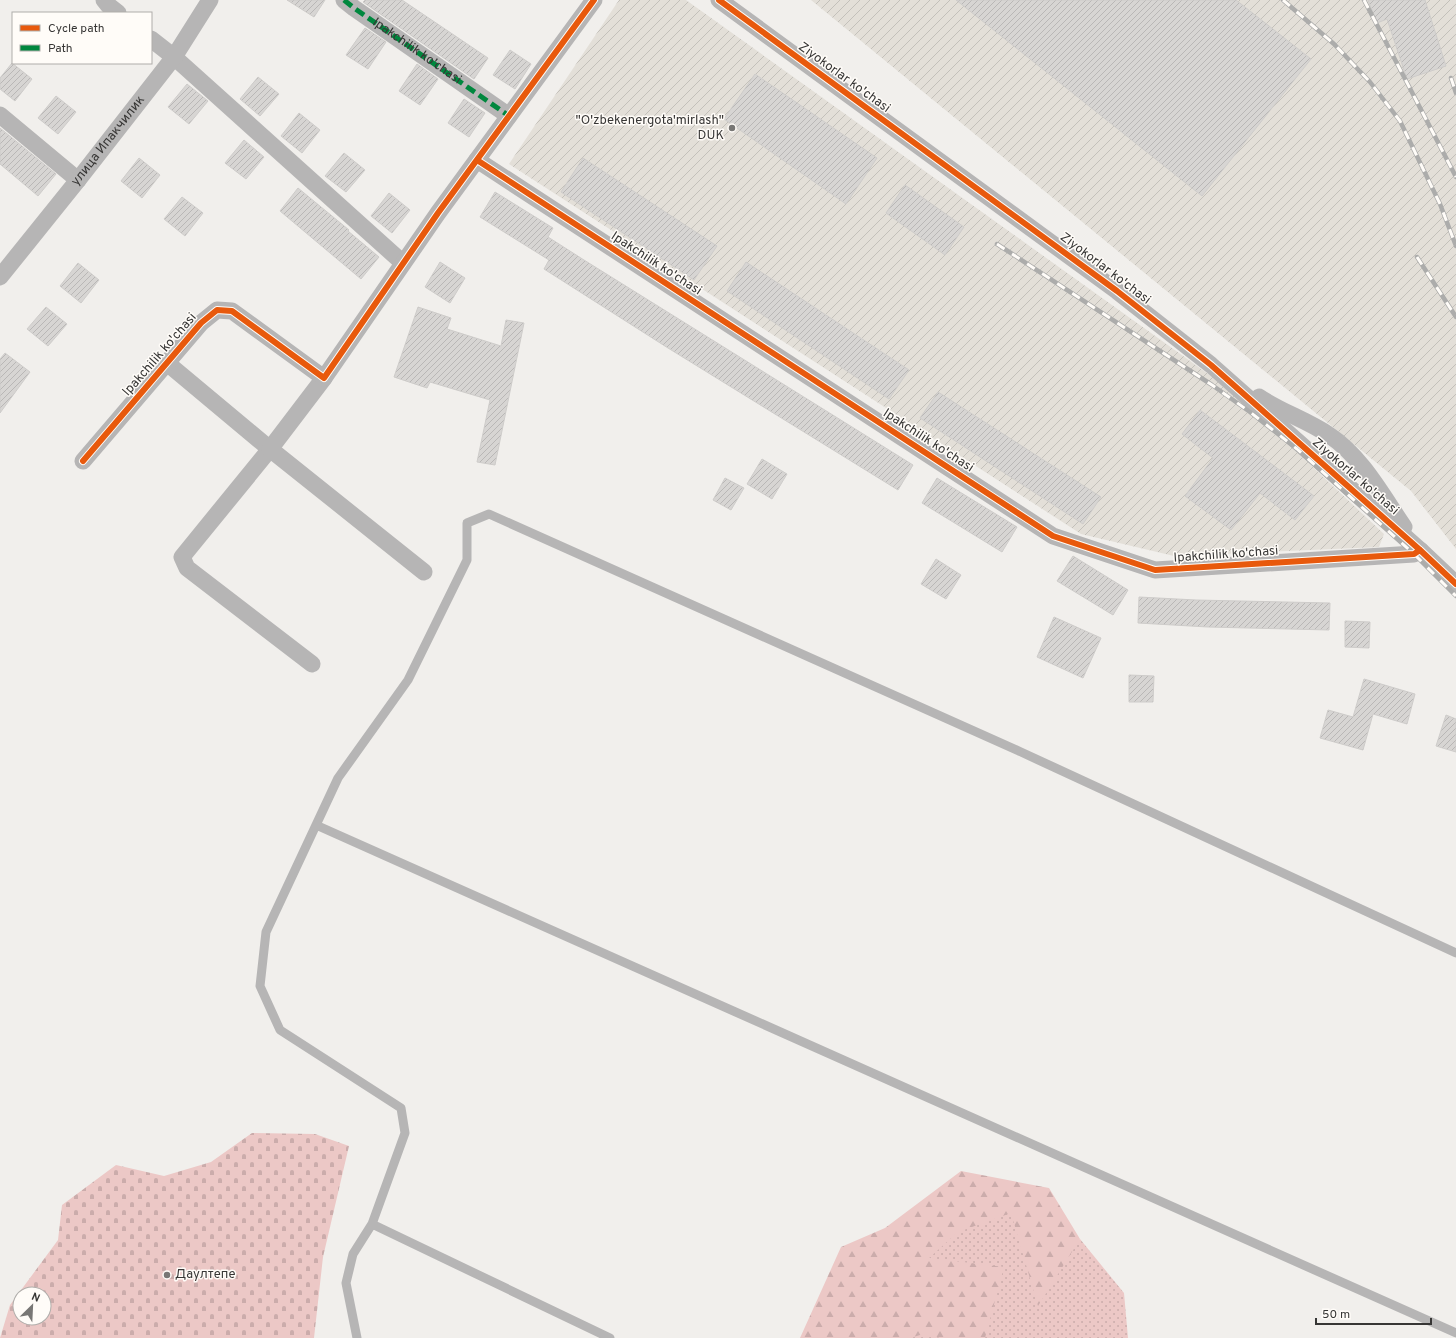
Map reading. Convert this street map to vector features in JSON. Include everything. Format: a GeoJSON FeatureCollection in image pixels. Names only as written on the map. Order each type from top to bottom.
{"type":"FeatureCollection","features":[{"type":"Feature","properties":{"kind":"street"},"geometry":{"type":"LineString","coordinates":[[104,0],[117,12]]}},
{"type":"Feature","properties":{"kind":"street","name":"улица Ипакчилик"},"geometry":{"type":"LineString","coordinates":[[0,277],[174,57],[210,0]]}},
{"type":"Feature","properties":{"kind":"street","name":"Ipakchilik ko'chasi"},"geometry":{"type":"LineString","coordinates":[[344,0],[509,116]]}},
{"type":"Feature","properties":{"kind":"street"},"geometry":{"type":"LineString","coordinates":[[312,664],[187,568],[182,557],[270,449],[324,378],[403,263],[594,0]]}},
{"type":"Feature","properties":{"kind":"street","name":"Ziyokorlar ko'chasi"},"geometry":{"type":"LineString","coordinates":[[719,0],[1117,291],[1211,365],[1420,550],[1456,584]]}},
{"type":"Feature","properties":{"kind":"street"},"geometry":{"type":"LineString","coordinates":[[152,40],[174,57],[403,263]]}},
{"type":"Feature","properties":{"kind":"street"},"geometry":{"type":"LineString","coordinates":[[0,115],[78,180]]}},
{"type":"Feature","properties":{"kind":"street","name":"Ipakchilik ko'chasi"},"geometry":{"type":"LineString","coordinates":[[477,160],[1053,536],[1155,570],[1414,554],[1420,550]]}},
{"type":"Feature","properties":{"kind":"street","name":"Ipakchilik ko'chasi"},"geometry":{"type":"LineString","coordinates":[[83,461],[201,323],[217,310],[232,311],[324,378]]}},
{"type":"Feature","properties":{"kind":"street"},"geometry":{"type":"LineString","coordinates":[[167,363],[270,449],[424,572]]}},
{"type":"Feature","properties":{"kind":"street","name":"Ziyokorlar ko'chasi"},"geometry":{"type":"LineString","coordinates":[[1211,365],[1274,407],[1317,427],[1338,442],[1364,469],[1420,550]]}},
{"type":"Feature","properties":{"kind":"lane"},"geometry":{"type":"LineString","coordinates":[[357,1338],[346,1283],[353,1254],[372,1224],[405,1133],[401,1108],[280,1030],[260,986],[266,932],[338,778],[408,680],[467,560],[467,523],[489,514],[1014,749],[1456,953]]}},
{"type":"Feature","properties":{"kind":"lane"},"geometry":{"type":"LineString","coordinates":[[316,825],[1456,1333]]}},
{"type":"Feature","properties":{"kind":"lane"},"geometry":{"type":"LineString","coordinates":[[372,1224],[610,1338]]}},
{"type":"Feature","properties":{"kind":"shaded area"},"geometry":{"type":"Polygon","coordinates":[[[619,0],[686,0],[1232,391],[1384,534],[1379,547],[1174,556],[1081,534],[509,164],[619,0]]]}},
{"type":"Feature","properties":{"kind":"shaded area"},"geometry":{"type":"Polygon","coordinates":[[[811,0],[1456,0],[1456,549],[1411,491],[811,0]]]}},
{"type":"Feature","properties":{"kind":"green space"},"geometry":{"type":"Polygon","coordinates":[[[252,1133],[315,1134],[349,1146],[323,1257],[314,1338],[0,1338],[12,1302],[12,1326],[52,1326],[52,1286],[24,1286],[58,1240],[62,1205],[116,1165],[164,1176],[211,1162],[252,1133]]]}},
{"type":"Feature","properties":{"kind":"green space"},"geometry":{"type":"Polygon","coordinates":[[[961,1171],[1049,1188],[1080,1239],[1038,1306],[1011,1213],[958,1232],[929,1258],[1004,1267],[985,1338],[943,1338],[920,1335],[910,1338],[800,1338],[841,1247],[885,1228],[961,1171]]]}},
{"type":"Feature","properties":{"kind":"green space"},"geometry":{"type":"Polygon","coordinates":[[[1023,1201],[1042,1273],[1080,1239],[1124,1293],[1128,1338],[892,1338],[993,1270],[916,1256],[942,1224],[1023,1201]]]}},
{"type":"Feature","properties":{"kind":"building"},"geometry":{"type":"Polygon","coordinates":[[[287,0],[325,0],[314,17],[287,0]]]}},
{"type":"Feature","properties":{"kind":"building"},"geometry":{"type":"Polygon","coordinates":[[[365,0],[402,0],[488,58],[474,79],[363,2],[365,0]]]}},
{"type":"Feature","properties":{"kind":"building"},"geometry":{"type":"Polygon","coordinates":[[[956,0],[1236,0],[1311,59],[1202,196],[956,0]]]}},
{"type":"Feature","properties":{"kind":"building"},"geometry":{"type":"Polygon","coordinates":[[[1368,0],[1425,0],[1446,66],[1407,79],[1387,19],[1377,23],[1368,0]]]}},
{"type":"Feature","properties":{"kind":"building"},"geometry":{"type":"Polygon","coordinates":[[[365,28],[386,42],[368,69],[346,55],[365,28]]]}},
{"type":"Feature","properties":{"kind":"building"},"geometry":{"type":"Polygon","coordinates":[[[510,50],[531,64],[515,89],[493,75],[510,50]]]}},
{"type":"Feature","properties":{"kind":"building"},"geometry":{"type":"Polygon","coordinates":[[[12,63],[32,79],[15,101],[0,89],[0,78],[12,63]]]}},
{"type":"Feature","properties":{"kind":"building"},"geometry":{"type":"Polygon","coordinates":[[[417,64],[438,79],[420,105],[399,91],[417,64]]]}},
{"type":"Feature","properties":{"kind":"building"},"geometry":{"type":"Polygon","coordinates":[[[755,74],[877,158],[846,204],[724,119],[755,74]]]}},
{"type":"Feature","properties":{"kind":"building"},"geometry":{"type":"Polygon","coordinates":[[[258,77],[279,94],[260,116],[240,99],[258,77]]]}},
{"type":"Feature","properties":{"kind":"building"},"geometry":{"type":"Polygon","coordinates":[[[187,84],[208,101],[189,124],[168,107],[187,84]]]}},
{"type":"Feature","properties":{"kind":"building"},"geometry":{"type":"Polygon","coordinates":[[[56,96],[76,112],[58,134],[38,118],[56,96]]]}},
{"type":"Feature","properties":{"kind":"building"},"geometry":{"type":"Polygon","coordinates":[[[464,99],[485,113],[469,137],[448,123],[464,99]]]}},
{"type":"Feature","properties":{"kind":"building"},"geometry":{"type":"Polygon","coordinates":[[[299,113],[320,130],[302,153],[281,136],[299,113]]]}},
{"type":"Feature","properties":{"kind":"building"},"geometry":{"type":"Polygon","coordinates":[[[0,128],[56,174],[38,196],[0,164],[0,128]]]}},
{"type":"Feature","properties":{"kind":"building"},"geometry":{"type":"Polygon","coordinates":[[[244,140],[264,157],[246,179],[225,163],[244,140]]]}},
{"type":"Feature","properties":{"kind":"building"},"geometry":{"type":"Polygon","coordinates":[[[344,153],[365,170],[346,192],[325,176],[344,153]]]}},
{"type":"Feature","properties":{"kind":"building"},"geometry":{"type":"Polygon","coordinates":[[[139,158],[160,175],[142,198],[121,181],[139,158]]]}},
{"type":"Feature","properties":{"kind":"building"},"geometry":{"type":"Polygon","coordinates":[[[583,158],[717,246],[694,280],[561,192],[583,158]]]}},
{"type":"Feature","properties":{"kind":"building"},"geometry":{"type":"Polygon","coordinates":[[[905,185],[964,227],[945,255],[886,213],[905,185]]]}},
{"type":"Feature","properties":{"kind":"building"},"geometry":{"type":"Polygon","coordinates":[[[298,188],[379,257],[361,279],[280,211],[298,188]]]}},
{"type":"Feature","properties":{"kind":"building"},"geometry":{"type":"Polygon","coordinates":[[[495,192],[553,228],[548,237],[913,465],[898,490],[668,348],[544,269],[549,260],[480,217],[495,192]]]}},
{"type":"Feature","properties":{"kind":"building"},"geometry":{"type":"Polygon","coordinates":[[[389,193],[410,210],[392,233],[371,216],[389,193]]]}},
{"type":"Feature","properties":{"kind":"building"},"geometry":{"type":"Polygon","coordinates":[[[182,197],[203,213],[185,236],[164,219],[182,197]]]}},
{"type":"Feature","properties":{"kind":"building"},"geometry":{"type":"Polygon","coordinates":[[[440,262],[465,278],[450,303],[425,287],[440,262]]]}},
{"type":"Feature","properties":{"kind":"building"},"geometry":{"type":"Polygon","coordinates":[[[746,262],[909,370],[889,399],[727,291],[746,262]]]}},
{"type":"Feature","properties":{"kind":"building"},"geometry":{"type":"Polygon","coordinates":[[[78,263],[99,280],[81,303],[60,286],[78,263]]]}},
{"type":"Feature","properties":{"kind":"building"},"geometry":{"type":"Polygon","coordinates":[[[46,307],[67,324],[48,346],[27,329],[46,307]]]}},
{"type":"Feature","properties":{"kind":"building"},"geometry":{"type":"Polygon","coordinates":[[[418,307],[451,318],[447,329],[501,346],[506,320],[524,323],[495,465],[477,462],[490,400],[430,382],[427,388],[394,377],[418,307]]]}},
{"type":"Feature","properties":{"kind":"building"},"geometry":{"type":"Polygon","coordinates":[[[5,353],[30,372],[0,413],[0,359],[5,353]]]}},
{"type":"Feature","properties":{"kind":"building"},"geometry":{"type":"Polygon","coordinates":[[[938,392],[1101,497],[1083,524],[920,418],[938,392]]]}},
{"type":"Feature","properties":{"kind":"building"},"geometry":{"type":"Polygon","coordinates":[[[1200,410],[1314,496],[1295,520],[1260,493],[1231,530],[1185,496],[1213,458],[1182,434],[1200,410]]]}},
{"type":"Feature","properties":{"kind":"building"},"geometry":{"type":"Polygon","coordinates":[[[762,459],[787,474],[772,499],[747,484],[762,459]]]}},
{"type":"Feature","properties":{"kind":"building"},"geometry":{"type":"Polygon","coordinates":[[[725,478],[744,488],[731,510],[713,500],[725,478]]]}},
{"type":"Feature","properties":{"kind":"building"},"geometry":{"type":"Polygon","coordinates":[[[937,478],[1017,527],[1002,552],[922,503],[937,478]]]}},
{"type":"Feature","properties":{"kind":"building"},"geometry":{"type":"Polygon","coordinates":[[[1073,556],[1128,590],[1113,615],[1057,581],[1073,556]]]}},
{"type":"Feature","properties":{"kind":"building"},"geometry":{"type":"Polygon","coordinates":[[[936,559],[961,575],[946,599],[921,584],[936,559]]]}},
{"type":"Feature","properties":{"kind":"building"},"geometry":{"type":"Polygon","coordinates":[[[1139,597],[1196,600],[1330,603],[1329,630],[1208,627],[1138,623],[1139,597]]]}},
{"type":"Feature","properties":{"kind":"building"},"geometry":{"type":"Polygon","coordinates":[[[1054,617],[1101,638],[1083,678],[1037,657],[1054,617]]]}},
{"type":"Feature","properties":{"kind":"building"},"geometry":{"type":"Polygon","coordinates":[[[1345,621],[1370,622],[1369,648],[1345,647],[1345,621]]]}},
{"type":"Feature","properties":{"kind":"building"},"geometry":{"type":"Polygon","coordinates":[[[1129,675],[1154,676],[1153,702],[1129,702],[1129,675]]]}},
{"type":"Feature","properties":{"kind":"building"},"geometry":{"type":"Polygon","coordinates":[[[1364,679],[1415,694],[1407,724],[1373,714],[1363,750],[1320,738],[1328,710],[1353,717],[1364,679]]]}},
{"type":"Feature","properties":{"kind":"building"},"geometry":{"type":"Polygon","coordinates":[[[1446,715],[1456,719],[1456,752],[1436,746],[1446,715]]]}},
{"type":"Feature","properties":{"kind":"railway"},"geometry":{"type":"LineString","coordinates":[[1283,0],[1334,44],[1370,82],[1400,121],[1440,204],[1456,246]]}},
{"type":"Feature","properties":{"kind":"railway"},"geometry":{"type":"LineString","coordinates":[[1364,0],[1456,177]]}},
{"type":"Feature","properties":{"kind":"railway"},"geometry":{"type":"LineString","coordinates":[[1451,78],[1456,93]]}},
{"type":"Feature","properties":{"kind":"railway"},"geometry":{"type":"LineString","coordinates":[[997,244],[1212,385],[1250,412],[1297,449],[1414,554],[1456,596]]}},
{"type":"Feature","properties":{"kind":"railway"},"geometry":{"type":"LineString","coordinates":[[1417,257],[1456,317]]}},
{"type":"Feature","properties":{"kind":"marked path"},"geometry":{"type":"LineString","coordinates":[[344,0],[509,116]]}},
{"type":"Feature","properties":{"kind":"cycle path"},"geometry":{"type":"LineString","coordinates":[[83,461],[201,323],[217,310],[232,311],[324,378],[438,213],[594,0]]}},
{"type":"Feature","properties":{"kind":"cycle path"},"geometry":{"type":"LineString","coordinates":[[719,0],[1117,291],[1211,365],[1420,550],[1456,584]]}},
{"type":"Feature","properties":{"kind":"cycle path"},"geometry":{"type":"LineString","coordinates":[[477,160],[1053,536],[1155,570],[1414,554],[1420,550]]}},
{"type":"Feature","properties":{"kind":"place","name":"\"O'zbekenergota'mirlash\" DUK"},"geometry":{"type":"Point","coordinates":[732,128]}},
{"type":"Feature","properties":{"kind":"place","name":"Даултепе"},"geometry":{"type":"Point","coordinates":[167,1275]}}]}
